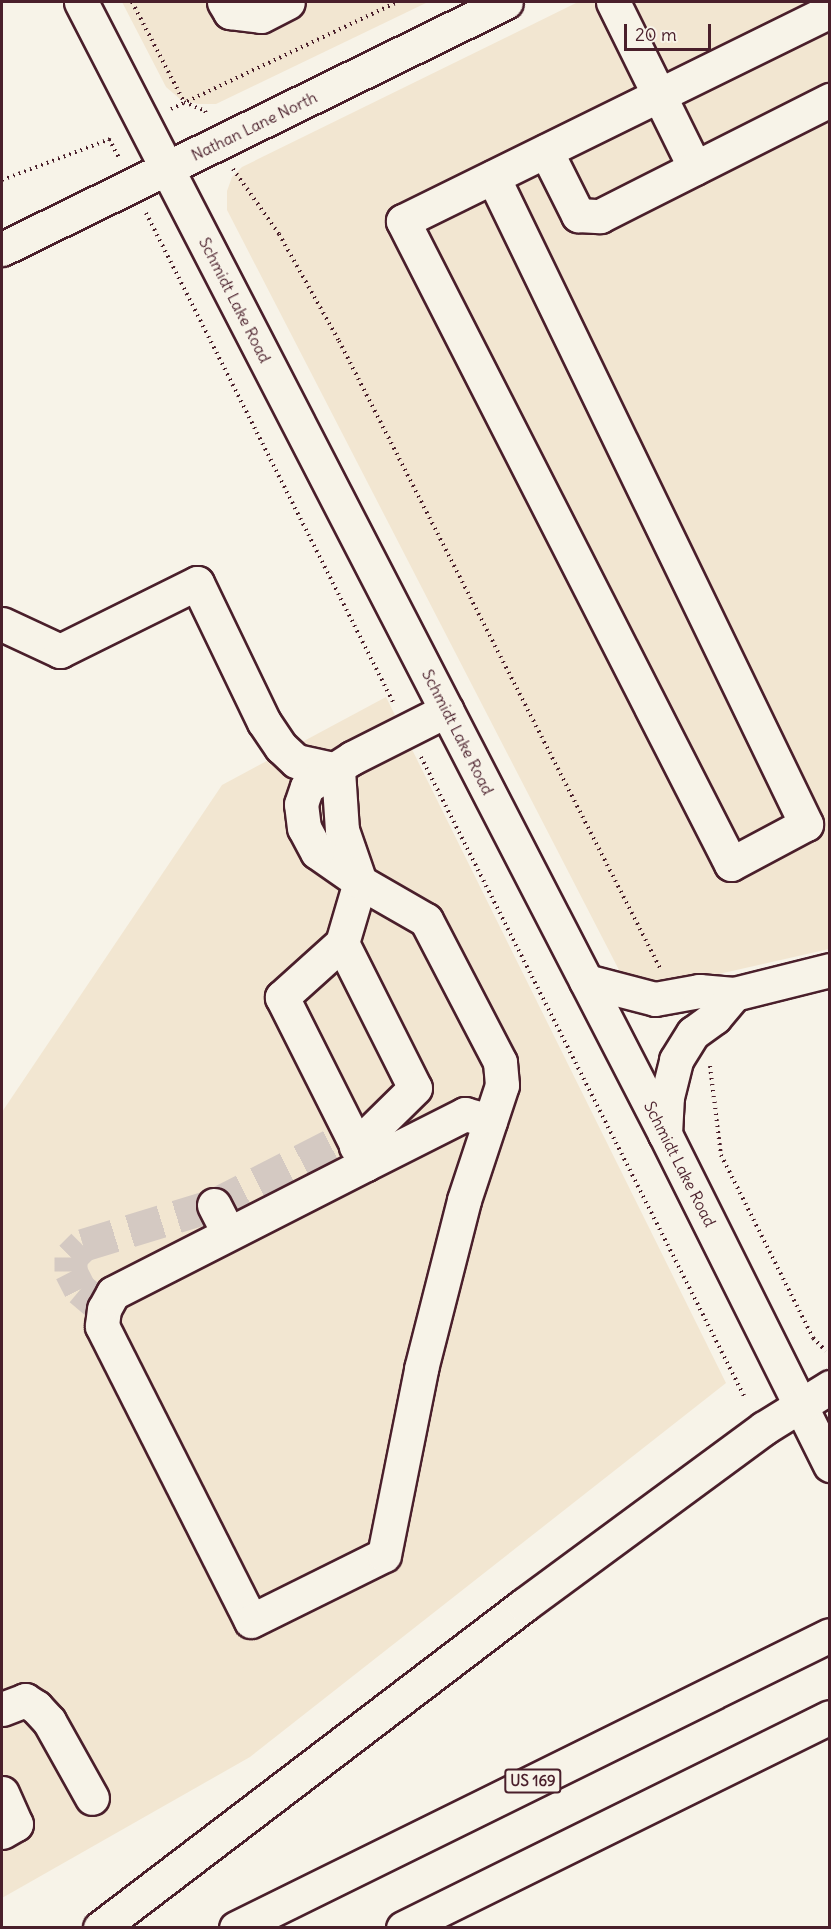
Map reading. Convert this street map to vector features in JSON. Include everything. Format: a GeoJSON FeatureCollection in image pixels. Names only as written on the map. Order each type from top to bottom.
{"type":"FeatureCollection","features":[{"type":"Feature","properties":{"kind":"main road","name":"Schmidt Lake Road"},"geometry":{"type":"LineString","coordinates":[[81,2],[586,981],[830,1465]]}},
{"type":"Feature","properties":{"kind":"main road"},"geometry":{"type":"LineString","coordinates":[[224,2],[230,12],[261,16],[288,2]]}},
{"type":"Feature","properties":{"kind":"main road","name":"Nathan Lane North"},"geometry":{"type":"LineString","coordinates":[[2,249],[506,2]]}},
{"type":"Feature","properties":{"kind":"main road"},"geometry":{"type":"LineString","coordinates":[[614,2],[657,96],[695,168]]}},
{"type":"Feature","properties":{"kind":"main road"},"geometry":{"type":"LineString","coordinates":[[493,177],[806,824],[731,864],[404,221],[493,177],[546,151],[657,96],[830,11]]}},
{"type":"Feature","properties":{"kind":"main road"},"geometry":{"type":"LineString","coordinates":[[546,151],[579,214],[600,216],[830,100]]}},
{"type":"Feature","properties":{"kind":"main road"},"geometry":{"type":"LineString","coordinates":[[2,624],[60,651],[197,583],[264,722],[282,747],[296,761],[338,770]]}},
{"type":"Feature","properties":{"kind":"main road"},"geometry":{"type":"LineString","coordinates":[[447,710],[352,758],[338,770],[307,787],[301,804],[304,828],[317,852],[360,882],[426,920],[500,1062],[502,1085],[464,1200],[422,1369],[384,1555],[251,1621],[102,1326],[104,1309],[112,1293],[220,1218],[361,1155],[465,1114],[490,1121]]}},
{"type":"Feature","properties":{"kind":"main road"},"geometry":{"type":"LineString","coordinates":[[360,882],[342,943],[282,997],[361,1155]]}},
{"type":"Feature","properties":{"kind":"main road"},"geometry":{"type":"LineString","coordinates":[[342,943],[415,1088],[361,1155]]}},
{"type":"Feature","properties":{"kind":"main road"},"geometry":{"type":"LineString","coordinates":[[586,981],[655,999],[672,998],[699,991],[734,994],[830,970]]}},
{"type":"Feature","properties":{"kind":"main road"},"geometry":{"type":"LineString","coordinates":[[664,1134],[667,1097],[676,1060],[693,1033],[734,994]]}},
{"type":"Feature","properties":{"kind":"main road"},"geometry":{"type":"LineString","coordinates":[[100,1928],[524,1605],[800,1402],[830,1387]]}},
{"type":"Feature","properties":{"kind":"main road","name":"US 169"},"geometry":{"type":"LineString","coordinates":[[236,1928],[830,1635]]}},
{"type":"Feature","properties":{"kind":"main road"},"geometry":{"type":"LineString","coordinates":[[2,1709],[25,1700],[36,1707],[92,1798]]}},
{"type":"Feature","properties":{"kind":"main road"},"geometry":{"type":"LineString","coordinates":[[403,1928],[830,1717]]}},
{"type":"Feature","properties":{"kind":"main road"},"geometry":{"type":"LineString","coordinates":[[2,1793],[16,1824],[2,1832]]}},
{"type":"Feature","properties":{"kind":"path"},"geometry":{"type":"LineString","coordinates":[[132,2],[184,102],[205,111],[241,184],[279,234],[339,341],[644,932],[672,998]]}},
{"type":"Feature","properties":{"kind":"path"},"geometry":{"type":"LineString","coordinates":[[2,180],[144,124],[184,102],[397,2]]}},
{"type":"Feature","properties":{"kind":"path"},"geometry":{"type":"LineString","coordinates":[[109,139],[744,1396]]}},
{"type":"Feature","properties":{"kind":"path"},"geometry":{"type":"LineString","coordinates":[[693,1033],[713,1072],[721,1155],[813,1338],[826,1351]]}},
{"type":"Feature","properties":{"kind":"shaded area"},"geometry":{"type":"Polygon","coordinates":[[[122,2],[428,2],[216,104],[198,104],[180,99],[166,87],[122,2]]]}},
{"type":"Feature","properties":{"kind":"shaded area"},"geometry":{"type":"Polygon","coordinates":[[[578,2],[829,2],[829,949],[657,988],[619,970],[227,210],[227,191],[232,177],[242,167],[578,2]]]}},
{"type":"Feature","properties":{"kind":"shaded area"},"geometry":{"type":"Polygon","coordinates":[[[386,697],[726,1383],[250,1757],[2,1898],[2,1112],[222,785],[386,697]]]}},
{"type":"Feature","properties":{"kind":"tunnel"},"geometry":{"type":"LineString","coordinates":[[104,1309],[80,1289],[71,1271],[71,1257],[83,1245],[214,1205],[351,1135]]}}]}
